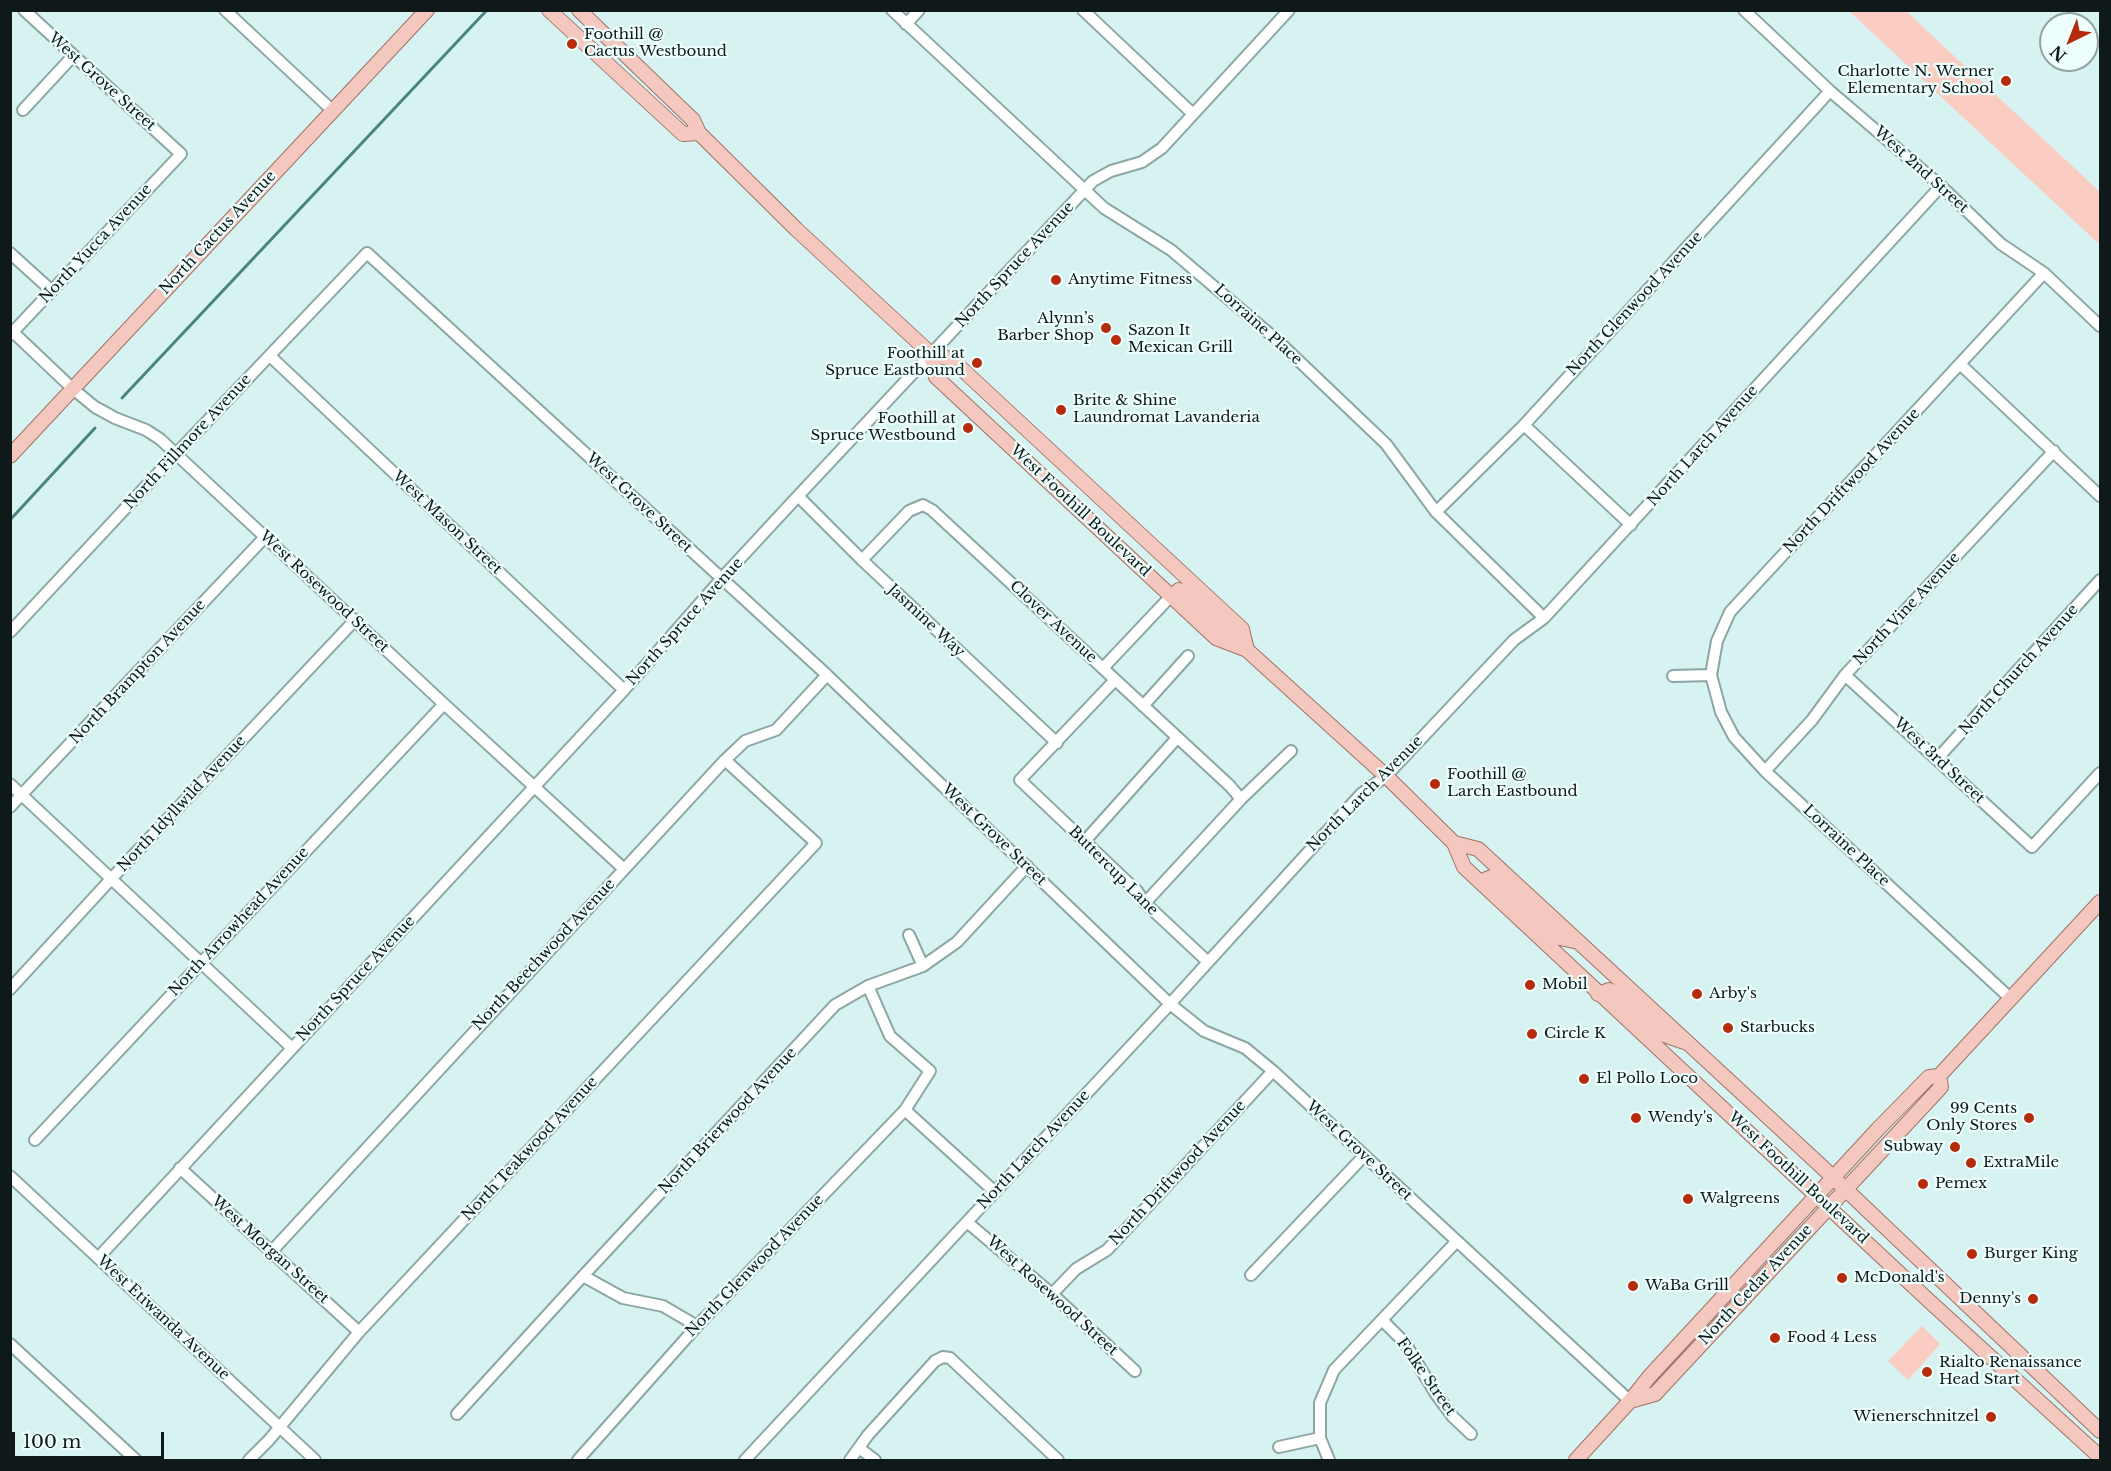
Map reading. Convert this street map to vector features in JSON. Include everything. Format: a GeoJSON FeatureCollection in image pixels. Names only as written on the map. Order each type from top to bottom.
{"type":"FeatureCollection","features":[{"type":"Feature","properties":{"kind":"main road","name":"North Cactus Avenue"},"geometry":{"type":"LineString","coordinates":[[10,456],[427,10]]}},
{"type":"Feature","properties":{"kind":"main road","name":"West Foothill Boulevard"},"geometry":{"type":"LineString","coordinates":[[549,10],[683,134],[699,134]]}},
{"type":"Feature","properties":{"kind":"main road","name":"West Foothill Boulevard"},"geometry":{"type":"LineString","coordinates":[[579,10],[693,120],[699,134],[796,229],[931,354],[951,359],[1242,628],[1247,650]]}},
{"type":"Feature","properties":{"kind":"main road","name":"West Foothill Boulevard"},"geometry":{"type":"LineString","coordinates":[[931,354],[936,377],[1216,638],[1247,650],[1386,776],[1454,843],[1464,867],[1598,994],[2100,1457]]}},
{"type":"Feature","properties":{"kind":"main road","name":"West Foothill Boulevard"},"geometry":{"type":"LineString","coordinates":[[1454,843],[1479,849],[1833,1178],[2100,1431]]}},
{"type":"Feature","properties":{"kind":"main road"},"geometry":{"type":"LineString","coordinates":[[1480,882],[1491,877],[1560,938],[1579,942]]}},
{"type":"Feature","properties":{"kind":"main road","name":"North Cedar Avenue"},"geometry":{"type":"LineString","coordinates":[[1576,1461],[1649,1377],[1817,1195],[1929,1077],[1939,1076],[2100,902]]}},
{"type":"Feature","properties":{"kind":"main road"},"geometry":{"type":"LineString","coordinates":[[1598,994],[1609,990],[1619,995],[1661,1034],[1689,1044]]}},
{"type":"Feature","properties":{"kind":"main road","name":"North Cedar Avenue"},"geometry":{"type":"LineString","coordinates":[[1630,1401],[1655,1394],[1941,1087],[1939,1076]]}},
{"type":"Feature","properties":{"kind":"main road"},"geometry":{"type":"LineString","coordinates":[[1677,1370],[1681,1355],[1710,1324],[1706,1315]]}},
{"type":"Feature","properties":{"kind":"street","name":"West Grove Street"},"geometry":{"type":"LineString","coordinates":[[24,10],[181,154]]}},
{"type":"Feature","properties":{"kind":"street"},"geometry":{"type":"LineString","coordinates":[[225,10],[333,111]]}},
{"type":"Feature","properties":{"kind":"street","name":"Lorraine Place"},"geometry":{"type":"LineString","coordinates":[[892,10],[1104,208],[1172,251],[1278,341],[1386,444],[1436,513],[1544,618]]}},
{"type":"Feature","properties":{"kind":"street"},"geometry":{"type":"LineString","coordinates":[[906,24],[919,10]]}},
{"type":"Feature","properties":{"kind":"street","name":"North Spruce Avenue"},"geometry":{"type":"LineString","coordinates":[[98,1258],[624,690],[798,496],[1086,189],[1103,175],[1151,157],[1162,148],[1289,10]]}},
{"type":"Feature","properties":{"kind":"street","name":"West 2nd Street"},"geometry":{"type":"LineString","coordinates":[[1744,10],[1830,91],[1941,186],[2001,244],[2044,273],[2100,326]]}},
{"type":"Feature","properties":{"kind":"street"},"geometry":{"type":"LineString","coordinates":[[1086,11],[1193,114]]}},
{"type":"Feature","properties":{"kind":"street"},"geometry":{"type":"LineString","coordinates":[[23,110],[73,56]]}},
{"type":"Feature","properties":{"kind":"street","name":"North Glenwood Avenue"},"geometry":{"type":"LineString","coordinates":[[1436,513],[1524,424],[1830,91]]}},
{"type":"Feature","properties":{"kind":"street","name":"North Yucca Avenue"},"geometry":{"type":"LineString","coordinates":[[12,333],[181,154]]}},
{"type":"Feature","properties":{"kind":"street","name":"North Larch Avenue"},"geometry":{"type":"LineString","coordinates":[[749,1456],[1170,1004],[1361,794],[1386,776],[1514,640],[1544,618],[1941,186]]}},
{"type":"Feature","properties":{"kind":"street"},"geometry":{"type":"LineString","coordinates":[[10,253],[52,291]]}},
{"type":"Feature","properties":{"kind":"street","name":"West Grove Street"},"geometry":{"type":"LineString","coordinates":[[367,253],[827,675],[1170,1004],[1204,1031],[1245,1048],[1273,1071],[1630,1401]]}},
{"type":"Feature","properties":{"kind":"street","name":"North Fillmore Avenue"},"geometry":{"type":"LineString","coordinates":[[10,632],[367,253]]}},
{"type":"Feature","properties":{"kind":"street","name":"North Driftwood Avenue"},"geometry":{"type":"LineString","coordinates":[[1711,675],[1717,641],[1730,612],[2044,273]]}},
{"type":"Feature","properties":{"kind":"street","name":"West Rosewood Street"},"geometry":{"type":"LineString","coordinates":[[12,333],[103,413],[146,430],[176,454],[624,869]]}},
{"type":"Feature","properties":{"kind":"street","name":"West Mason Street"},"geometry":{"type":"LineString","coordinates":[[270,356],[624,690]]}},
{"type":"Feature","properties":{"kind":"street"},"geometry":{"type":"LineString","coordinates":[[1960,364],[2100,496]]}},
{"type":"Feature","properties":{"kind":"street"},"geometry":{"type":"LineString","coordinates":[[1524,424],[1630,525]]}},
{"type":"Feature","properties":{"kind":"street","name":"North Vine Avenue"},"geometry":{"type":"LineString","coordinates":[[1765,771],[1812,720],[1845,675],[2054,451]]}},
{"type":"Feature","properties":{"kind":"street","name":"Jasmine Way"},"geometry":{"type":"LineString","coordinates":[[798,496],[862,560],[1057,743]]}},
{"type":"Feature","properties":{"kind":"street","name":"Clover Avenue"},"geometry":{"type":"LineString","coordinates":[[862,560],[909,511],[924,505],[932,510],[1230,786],[1241,799]]}},
{"type":"Feature","properties":{"kind":"street","name":"North Brampton Avenue"},"geometry":{"type":"LineString","coordinates":[[10,807],[265,537]]}},
{"type":"Feature","properties":{"kind":"street","name":"North Church Avenue"},"geometry":{"type":"LineString","coordinates":[[1937,759],[2100,580]]}},
{"type":"Feature","properties":{"kind":"street"},"geometry":{"type":"LineString","coordinates":[[1103,668],[1171,596]]}},
{"type":"Feature","properties":{"kind":"street","name":"North Idyllwild Avenue"},"geometry":{"type":"LineString","coordinates":[[10,989],[355,620]]}},
{"type":"Feature","properties":{"kind":"street"},"geometry":{"type":"LineString","coordinates":[[1143,706],[1188,656]]}},
{"type":"Feature","properties":{"kind":"street","name":"North Beechwood Avenue"},"geometry":{"type":"LineString","coordinates":[[272,1251],[725,760],[745,741],[776,730],[827,675]]}},
{"type":"Feature","properties":{"kind":"street"},"geometry":{"type":"LineString","coordinates":[[1673,676],[1711,675]]}},
{"type":"Feature","properties":{"kind":"street","name":"Lorraine Place"},"geometry":{"type":"LineString","coordinates":[[1711,675],[1721,712],[1734,737],[1765,771],[2010,998]]}},
{"type":"Feature","properties":{"kind":"street","name":"West 3rd Street"},"geometry":{"type":"LineString","coordinates":[[1845,675],[2032,847],[2100,773]]}},
{"type":"Feature","properties":{"kind":"street"},"geometry":{"type":"LineString","coordinates":[[1057,743],[1115,680]]}},
{"type":"Feature","properties":{"kind":"street","name":"North Arrowhead Avenue"},"geometry":{"type":"LineString","coordinates":[[36,1140],[444,704]]}},
{"type":"Feature","properties":{"kind":"street"},"geometry":{"type":"LineString","coordinates":[[1084,842],[1177,738]]}},
{"type":"Feature","properties":{"kind":"street","name":"Buttercup Lane"},"geometry":{"type":"LineString","coordinates":[[1057,743],[1020,780],[1207,961]]}},
{"type":"Feature","properties":{"kind":"street"},"geometry":{"type":"LineString","coordinates":[[1145,903],[1241,799],[1292,750]]}},
{"type":"Feature","properties":{"kind":"street","name":"North Teakwood Avenue"},"geometry":{"type":"LineString","coordinates":[[249,1461],[359,1332],[816,843],[725,760]]}},
{"type":"Feature","properties":{"kind":"street"},"geometry":{"type":"LineString","coordinates":[[10,784],[202,961],[292,1048]]}},
{"type":"Feature","properties":{"kind":"street","name":"North Brierwood Avenue"},"geometry":{"type":"LineString","coordinates":[[457,1414],[835,1005],[868,986],[923,966],[957,942],[1027,866]]}},
{"type":"Feature","properties":{"kind":"street"},"geometry":{"type":"LineString","coordinates":[[909,935],[923,966]]}},
{"type":"Feature","properties":{"kind":"street","name":"North Glenwood Avenue"},"geometry":{"type":"LineString","coordinates":[[578,1461],[697,1326],[905,1110],[930,1071],[890,1036],[868,986]]}},
{"type":"Feature","properties":{"kind":"street","name":"North Driftwood Avenue"},"geometry":{"type":"LineString","coordinates":[[1052,1294],[1076,1269],[1107,1250],[1273,1071]]}},
{"type":"Feature","properties":{"kind":"street"},"geometry":{"type":"LineString","coordinates":[[905,1110],[995,1192]]}},
{"type":"Feature","properties":{"kind":"street"},"geometry":{"type":"LineString","coordinates":[[1251,1275],[1364,1156]]}},
{"type":"Feature","properties":{"kind":"street","name":"West Morgan Street"},"geometry":{"type":"LineString","coordinates":[[180,1168],[359,1332]]}},
{"type":"Feature","properties":{"kind":"street","name":"West Etiwanda Avenue"},"geometry":{"type":"LineString","coordinates":[[10,1176],[315,1461]]}},
{"type":"Feature","properties":{"kind":"street","name":"West Rosewood Street"},"geometry":{"type":"LineString","coordinates":[[968,1222],[1052,1294],[1135,1371]]}},
{"type":"Feature","properties":{"kind":"street"},"geometry":{"type":"LineString","coordinates":[[1329,1461],[1320,1438],[1320,1403],[1334,1370],[1457,1241]]}},
{"type":"Feature","properties":{"kind":"street"},"geometry":{"type":"LineString","coordinates":[[583,1276],[623,1298],[663,1306],[697,1326]]}},
{"type":"Feature","properties":{"kind":"street","name":"Folke Street"},"geometry":{"type":"LineString","coordinates":[[1382,1320],[1405,1343],[1436,1394],[1453,1417],[1471,1434]]}},
{"type":"Feature","properties":{"kind":"street"},"geometry":{"type":"LineString","coordinates":[[10,1344],[136,1461]]}},
{"type":"Feature","properties":{"kind":"street"},"geometry":{"type":"LineString","coordinates":[[850,1461],[936,1361],[943,1357],[950,1358],[1058,1461]]}},
{"type":"Feature","properties":{"kind":"street"},"geometry":{"type":"LineString","coordinates":[[1279,1447],[1320,1438]]}},
{"type":"Feature","properties":{"kind":"street"},"geometry":{"type":"LineString","coordinates":[[859,1448],[875,1461]]}},
{"type":"Feature","properties":{"kind":"street"},"geometry":{"type":"LineString","coordinates":[[749,1456],[762,1461]]}},
{"type":"Feature","properties":{"kind":"shaded area"},"geometry":{"type":"Polygon","coordinates":[[[1849,11],[1906,11],[2100,192],[2100,245],[1849,11]]]}},
{"type":"Feature","properties":{"kind":"shaded area"},"geometry":{"type":"Polygon","coordinates":[[[1922,1326],[1940,1344],[1908,1380],[1888,1361],[1922,1326]]]}},
{"type":"Feature","properties":{"kind":"waterway"},"geometry":{"type":"LineString","coordinates":[[122,398],[487,10]]}},
{"type":"Feature","properties":{"kind":"waterway"},"geometry":{"type":"LineString","coordinates":[[10,520],[95,428]]}},
{"type":"Feature","properties":{"kind":"place","name":"Foothill @ Cactus Westbound"},"geometry":{"type":"Point","coordinates":[572,44]}},
{"type":"Feature","properties":{"kind":"place","name":"Charlotte N. Werner Elementary School"},"geometry":{"type":"Point","coordinates":[2006,81]}},
{"type":"Feature","properties":{"kind":"place","name":"Anytime Fitness"},"geometry":{"type":"Point","coordinates":[1056,280]}},
{"type":"Feature","properties":{"kind":"place","name":"Alynn’s Barber Shop"},"geometry":{"type":"Point","coordinates":[1106,328]}},
{"type":"Feature","properties":{"kind":"place","name":"Sazon It Mexican Grill"},"geometry":{"type":"Point","coordinates":[1116,340]}},
{"type":"Feature","properties":{"kind":"place","name":"Foothill at Spruce Eastbound"},"geometry":{"type":"Point","coordinates":[977,363]}},
{"type":"Feature","properties":{"kind":"place","name":"Brite & Shine Laundromat Lavanderia"},"geometry":{"type":"Point","coordinates":[1061,410]}},
{"type":"Feature","properties":{"kind":"place","name":"Foothill at Spruce Westbound"},"geometry":{"type":"Point","coordinates":[968,428]}},
{"type":"Feature","properties":{"kind":"place","name":"Foothill @ Larch Eastbound"},"geometry":{"type":"Point","coordinates":[1435,784]}},
{"type":"Feature","properties":{"kind":"place","name":"Mobil"},"geometry":{"type":"Point","coordinates":[1530,985]}},
{"type":"Feature","properties":{"kind":"place","name":"Arby's"},"geometry":{"type":"Point","coordinates":[1697,994]}},
{"type":"Feature","properties":{"kind":"place","name":"Starbucks"},"geometry":{"type":"Point","coordinates":[1728,1028]}},
{"type":"Feature","properties":{"kind":"place","name":"Circle K"},"geometry":{"type":"Point","coordinates":[1532,1034]}},
{"type":"Feature","properties":{"kind":"place","name":"El Pollo Loco"},"geometry":{"type":"Point","coordinates":[1584,1079]}},
{"type":"Feature","properties":{"kind":"place","name":"Wendy's"},"geometry":{"type":"Point","coordinates":[1636,1118]}},
{"type":"Feature","properties":{"kind":"place","name":"99 Cents Only Stores"},"geometry":{"type":"Point","coordinates":[2029,1118]}},
{"type":"Feature","properties":{"kind":"place","name":"Subway"},"geometry":{"type":"Point","coordinates":[1955,1147]}},
{"type":"Feature","properties":{"kind":"place","name":"ExtraMile"},"geometry":{"type":"Point","coordinates":[1971,1163]}},
{"type":"Feature","properties":{"kind":"place","name":"Pemex"},"geometry":{"type":"Point","coordinates":[1923,1184]}},
{"type":"Feature","properties":{"kind":"place","name":"Walgreens"},"geometry":{"type":"Point","coordinates":[1688,1199]}},
{"type":"Feature","properties":{"kind":"place","name":"Burger King"},"geometry":{"type":"Point","coordinates":[1972,1254]}},
{"type":"Feature","properties":{"kind":"place","name":"McDonald's"},"geometry":{"type":"Point","coordinates":[1842,1278]}},
{"type":"Feature","properties":{"kind":"place","name":"WaBa Grill"},"geometry":{"type":"Point","coordinates":[1633,1286]}},
{"type":"Feature","properties":{"kind":"place","name":"Denny's"},"geometry":{"type":"Point","coordinates":[2033,1299]}},
{"type":"Feature","properties":{"kind":"place","name":"Food 4 Less"},"geometry":{"type":"Point","coordinates":[1775,1338]}},
{"type":"Feature","properties":{"kind":"place","name":"Rialto Renaissance Head Start"},"geometry":{"type":"Point","coordinates":[1927,1372]}},
{"type":"Feature","properties":{"kind":"place","name":"Wienerschnitzel"},"geometry":{"type":"Point","coordinates":[1991,1417]}}]}
